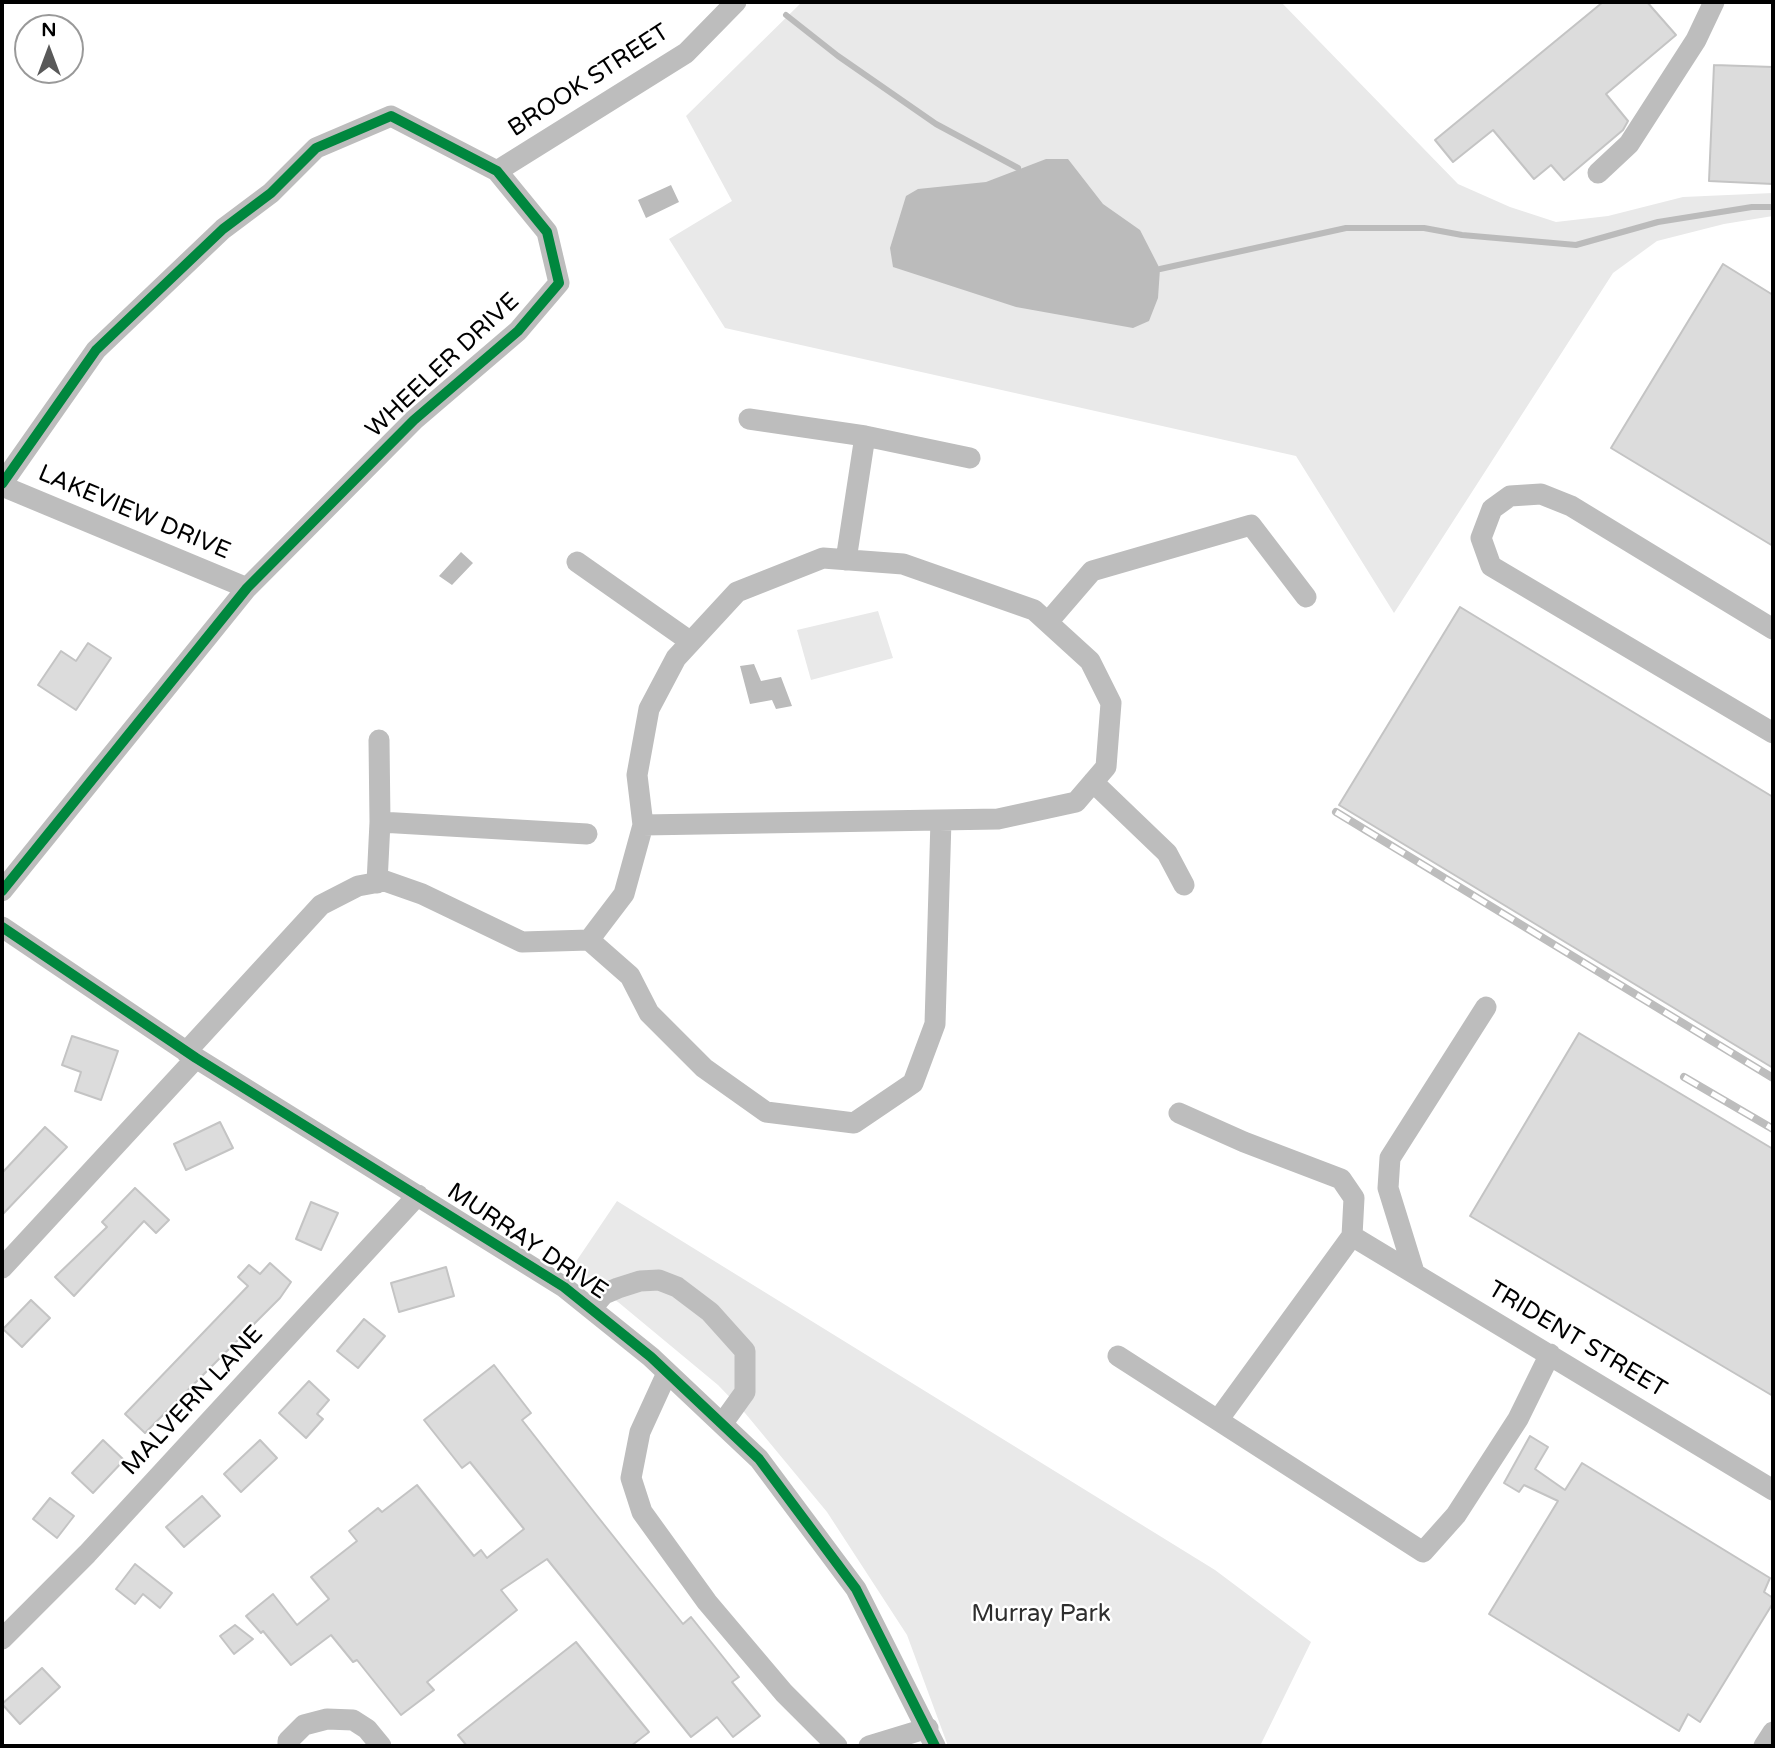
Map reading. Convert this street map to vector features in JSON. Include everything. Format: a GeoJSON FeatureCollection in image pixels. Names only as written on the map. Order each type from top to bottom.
{"type":"FeatureCollection","features":[{"type":"Feature","properties":{"kind":"street","name":"BROOK STREET"},"geometry":{"type":"LineString","coordinates":[[497,171],[686,53],[736,2]]}},
{"type":"Feature","properties":{"kind":"street"},"geometry":{"type":"LineString","coordinates":[[1598,173],[1629,144],[1696,40],[1714,2]]}},
{"type":"Feature","properties":{"kind":"street","name":"WHEELER DRIVE"},"geometry":{"type":"LineString","coordinates":[[2,485],[96,350],[223,229],[271,192],[316,148],[391,116],[497,171],[547,232],[559,283],[518,331],[414,420],[247,588],[2,891]]}},
{"type":"Feature","properties":{"kind":"street"},"geometry":{"type":"LineString","coordinates":[[749,419],[865,436],[970,458]]}},
{"type":"Feature","properties":{"kind":"street"},"geometry":{"type":"LineString","coordinates":[[846,560],[865,436]]}},
{"type":"Feature","properties":{"kind":"street","name":"LAKEVIEW DRIVE"},"geometry":{"type":"LineString","coordinates":[[2,485],[247,588]]}},
{"type":"Feature","properties":{"kind":"street"},"geometry":{"type":"LineString","coordinates":[[1773,629],[1571,506],[1541,494],[1510,496],[1492,509],[1480,538],[1491,566],[1773,733]]}},
{"type":"Feature","properties":{"kind":"street"},"geometry":{"type":"LineString","coordinates":[[1048,622],[1092,571],[1251,526],[1306,597]]}},
{"type":"Feature","properties":{"kind":"street"},"geometry":{"type":"LineString","coordinates":[[589,940],[624,894],[643,825],[637,775],[649,709],[676,658],[737,592],[824,558],[903,564],[1034,610],[1090,662],[1111,703],[1106,767],[1076,802],[998,819],[643,825]]}},
{"type":"Feature","properties":{"kind":"street"},"geometry":{"type":"LineString","coordinates":[[577,562],[691,642]]}},
{"type":"Feature","properties":{"kind":"street"},"geometry":{"type":"LineString","coordinates":[[377,883],[380,822],[379,740]]}},
{"type":"Feature","properties":{"kind":"street"},"geometry":{"type":"LineString","coordinates":[[1093,782],[1167,853],[1184,885]]}},
{"type":"Feature","properties":{"kind":"street"},"geometry":{"type":"LineString","coordinates":[[2,1268],[321,905],[358,886],[385,881],[422,894],[522,942],[589,940],[630,976],[649,1013],[704,1068],[766,1112],[854,1123],[913,1083],[935,1024],[941,820]]}},
{"type":"Feature","properties":{"kind":"street"},"geometry":{"type":"LineString","coordinates":[[380,822],[587,834]]}},
{"type":"Feature","properties":{"kind":"street","name":"MURRAY DRIVE"},"geometry":{"type":"LineString","coordinates":[[2,927],[191,1055],[418,1195],[593,1308],[759,1459],[856,1589],[931,1737]]}},
{"type":"Feature","properties":{"kind":"street"},"geometry":{"type":"LineString","coordinates":[[1414,1272],[1388,1188],[1390,1158],[1486,1007]]}},
{"type":"Feature","properties":{"kind":"street"},"geometry":{"type":"LineString","coordinates":[[1179,1113],[1341,1179],[1354,1198],[1352,1236],[1218,1420]]}},
{"type":"Feature","properties":{"kind":"street","name":"MALVERN LANE"},"geometry":{"type":"LineString","coordinates":[[2,1639],[87,1554],[418,1195]]}},
{"type":"Feature","properties":{"kind":"street","name":"TRIDENT STREET"},"geometry":{"type":"LineString","coordinates":[[1352,1236],[1773,1490]]}},
{"type":"Feature","properties":{"kind":"street"},"geometry":{"type":"LineString","coordinates":[[593,1308],[604,1294],[618,1288],[640,1280],[659,1280],[677,1287],[710,1311],[745,1351],[745,1392],[722,1424]]}},
{"type":"Feature","properties":{"kind":"street"},"geometry":{"type":"LineString","coordinates":[[1118,1356],[1423,1552],[1456,1515],[1518,1419],[1550,1354]]}},
{"type":"Feature","properties":{"kind":"street"},"geometry":{"type":"LineString","coordinates":[[667,1373],[640,1432],[631,1478],[642,1512],[707,1602],[784,1693],[837,1746]]}},
{"type":"Feature","properties":{"kind":"street"},"geometry":{"type":"LineString","coordinates":[[288,1746],[288,1741],[304,1725],[327,1719],[353,1720],[367,1729],[381,1746]]}},
{"type":"Feature","properties":{"kind":"street"},"geometry":{"type":"LineString","coordinates":[[1764,1746],[1773,1732]]}},
{"type":"Feature","properties":{"kind":"street"},"geometry":{"type":"LineString","coordinates":[[869,1746],[931,1737]]}},
{"type":"Feature","properties":{"kind":"green space"},"geometry":{"type":"Polygon","coordinates":[[[802,2],[1281,2],[1458,184],[1510,207],[1556,222],[1608,216],[1683,197],[1773,193],[1773,216],[1724,224],[1657,241],[1613,273],[1394,613],[1296,456],[725,328],[669,239],[732,201],[686,116],[802,2]]]}},
{"type":"Feature","properties":{"kind":"green space"},"geometry":{"type":"Polygon","coordinates":[[[878,611],[893,658],[811,680],[797,630],[878,611]]]}},
{"type":"Feature","properties":{"kind":"green space","name":"Murray Park"},"geometry":{"type":"Polygon","coordinates":[[[617,1201],[1215,1570],[1311,1642],[1260,1746],[948,1746],[907,1635],[827,1512],[745,1413],[718,1385],[618,1302],[569,1272],[617,1201]]]}},
{"type":"Feature","properties":{"kind":"shaded area"},"geometry":{"type":"Polygon","coordinates":[[[1046,159],[1068,159],[1103,204],[1140,230],[1160,269],[1158,298],[1149,321],[1133,328],[1016,307],[893,267],[890,248],[906,196],[918,189],[986,182],[1046,159]]]}},
{"type":"Feature","properties":{"kind":"shaded area"},"geometry":{"type":"Polygon","coordinates":[[[671,185],[679,202],[646,218],[638,200],[671,185]]]}},
{"type":"Feature","properties":{"kind":"shaded area"},"geometry":{"type":"Polygon","coordinates":[[[461,552],[473,563],[452,585],[439,576],[461,552]]]}},
{"type":"Feature","properties":{"kind":"shaded area"},"geometry":{"type":"Polygon","coordinates":[[[754,664],[761,681],[781,677],[792,706],[776,709],[772,700],[750,704],[740,666],[754,664]]]}},
{"type":"Feature","properties":{"kind":"building"},"geometry":{"type":"Polygon","coordinates":[[[1603,2],[1647,2],[1676,35],[1606,94],[1628,121],[1623,130],[1564,180],[1551,165],[1534,179],[1493,130],[1453,162],[1435,140],[1603,2]]]}},
{"type":"Feature","properties":{"kind":"building"},"geometry":{"type":"Polygon","coordinates":[[[1714,65],[1773,67],[1773,184],[1709,181],[1714,65]]]}},
{"type":"Feature","properties":{"kind":"building"},"geometry":{"type":"Polygon","coordinates":[[[1723,264],[1773,295],[1773,546],[1611,448],[1723,264]]]}},
{"type":"Feature","properties":{"kind":"building"},"geometry":{"type":"Polygon","coordinates":[[[1460,607],[1773,797],[1773,1068],[1339,805],[1460,607]]]}},
{"type":"Feature","properties":{"kind":"building"},"geometry":{"type":"Polygon","coordinates":[[[88,643],[111,658],[76,710],[38,685],[61,651],[76,661],[88,643]]]}},
{"type":"Feature","properties":{"kind":"building"},"geometry":{"type":"Polygon","coordinates":[[[1579,1033],[1773,1149],[1773,1396],[1470,1216],[1579,1033]]]}},
{"type":"Feature","properties":{"kind":"building"},"geometry":{"type":"Polygon","coordinates":[[[72,1036],[118,1051],[101,1100],[75,1091],[81,1072],[62,1065],[72,1036]]]}},
{"type":"Feature","properties":{"kind":"building"},"geometry":{"type":"Polygon","coordinates":[[[220,1122],[233,1148],[186,1170],[174,1144],[220,1122]]]}},
{"type":"Feature","properties":{"kind":"building"},"geometry":{"type":"Polygon","coordinates":[[[45,1127],[67,1147],[2,1215],[2,1173],[45,1127]]]}},
{"type":"Feature","properties":{"kind":"building"},"geometry":{"type":"Polygon","coordinates":[[[135,1188],[169,1220],[156,1233],[144,1221],[74,1296],[55,1277],[107,1227],[102,1222],[135,1188]]]}},
{"type":"Feature","properties":{"kind":"building"},"geometry":{"type":"Polygon","coordinates":[[[311,1202],[338,1213],[321,1250],[296,1239],[311,1202]]]}},
{"type":"Feature","properties":{"kind":"building"},"geometry":{"type":"Polygon","coordinates":[[[270,1263],[291,1282],[280,1298],[145,1433],[125,1414],[248,1286],[238,1277],[249,1265],[260,1274],[270,1263]]]}},
{"type":"Feature","properties":{"kind":"building"},"geometry":{"type":"Polygon","coordinates":[[[446,1267],[454,1296],[399,1312],[391,1283],[446,1267]]]}},
{"type":"Feature","properties":{"kind":"building"},"geometry":{"type":"Polygon","coordinates":[[[31,1300],[50,1318],[22,1347],[3,1329],[31,1300]]]}},
{"type":"Feature","properties":{"kind":"building"},"geometry":{"type":"Polygon","coordinates":[[[364,1319],[385,1336],[358,1368],[337,1351],[364,1319]]]}},
{"type":"Feature","properties":{"kind":"building"},"geometry":{"type":"Polygon","coordinates":[[[494,1365],[531,1413],[522,1420],[594,1512],[683,1624],[691,1617],[739,1677],[732,1682],[760,1716],[733,1737],[717,1717],[691,1737],[547,1559],[501,1590],[517,1610],[427,1682],[434,1690],[401,1715],[357,1660],[353,1662],[331,1635],[291,1665],[263,1631],[261,1633],[246,1616],[273,1594],[297,1625],[329,1599],[311,1577],[357,1541],[349,1531],[378,1508],[382,1512],[417,1485],[474,1556],[481,1550],[487,1558],[524,1529],[470,1462],[462,1468],[424,1420],[494,1365]]]}},
{"type":"Feature","properties":{"kind":"building"},"geometry":{"type":"Polygon","coordinates":[[[309,1381],[329,1400],[317,1414],[323,1419],[306,1438],[279,1413],[309,1381]]]}},
{"type":"Feature","properties":{"kind":"building"},"geometry":{"type":"Polygon","coordinates":[[[1530,1436],[1548,1447],[1535,1469],[1565,1490],[1582,1463],[1770,1578],[1764,1592],[1773,1598],[1773,1603],[1700,1722],[1688,1714],[1679,1731],[1489,1614],[1558,1501],[1524,1485],[1519,1492],[1504,1483],[1530,1436]]]}},
{"type":"Feature","properties":{"kind":"building"},"geometry":{"type":"Polygon","coordinates":[[[103,1440],[124,1460],[93,1493],[72,1473],[103,1440]]]}},
{"type":"Feature","properties":{"kind":"building"},"geometry":{"type":"Polygon","coordinates":[[[260,1440],[277,1458],[241,1492],[224,1474],[260,1440]]]}},
{"type":"Feature","properties":{"kind":"building"},"geometry":{"type":"Polygon","coordinates":[[[202,1496],[220,1516],[184,1547],[166,1527],[202,1496]]]}},
{"type":"Feature","properties":{"kind":"building"},"geometry":{"type":"Polygon","coordinates":[[[50,1498],[74,1516],[57,1538],[33,1519],[50,1498]]]}},
{"type":"Feature","properties":{"kind":"building"},"geometry":{"type":"Polygon","coordinates":[[[135,1564],[172,1593],[160,1608],[143,1594],[135,1604],[116,1589],[135,1564]]]}},
{"type":"Feature","properties":{"kind":"building"},"geometry":{"type":"Polygon","coordinates":[[[235,1625],[253,1639],[234,1654],[220,1636],[235,1625]]]}},
{"type":"Feature","properties":{"kind":"building"},"geometry":{"type":"Polygon","coordinates":[[[576,1642],[649,1732],[631,1746],[467,1746],[458,1735],[576,1642]]]}},
{"type":"Feature","properties":{"kind":"building"},"geometry":{"type":"Polygon","coordinates":[[[42,1668],[60,1687],[20,1724],[2,1704],[42,1668]]]}},
{"type":"Feature","properties":{"kind":"waterway"},"geometry":{"type":"LineString","coordinates":[[786,15],[838,56],[936,124],[1018,168]]}},
{"type":"Feature","properties":{"kind":"waterway"},"geometry":{"type":"LineString","coordinates":[[1160,269],[1346,228],[1424,228],[1462,235],[1576,245],[1658,222],[1752,207],[1773,207]]}},
{"type":"Feature","properties":{"kind":"railway"},"geometry":{"type":"LineString","coordinates":[[1336,812],[1773,1078]]}},
{"type":"Feature","properties":{"kind":"railway"},"geometry":{"type":"LineString","coordinates":[[1684,1077],[1773,1129]]}},
{"type":"Feature","properties":{"kind":"cycle path"},"geometry":{"type":"LineString","coordinates":[[2,484],[96,350],[223,229],[271,193],[316,148],[391,116],[497,171],[547,232],[559,283],[518,331],[414,420],[247,588],[2,891]]}},
{"type":"Feature","properties":{"kind":"cycle path"},"geometry":{"type":"LineString","coordinates":[[2,927],[196,1058],[564,1287],[651,1357],[759,1459],[856,1589],[935,1746]]}}]}
